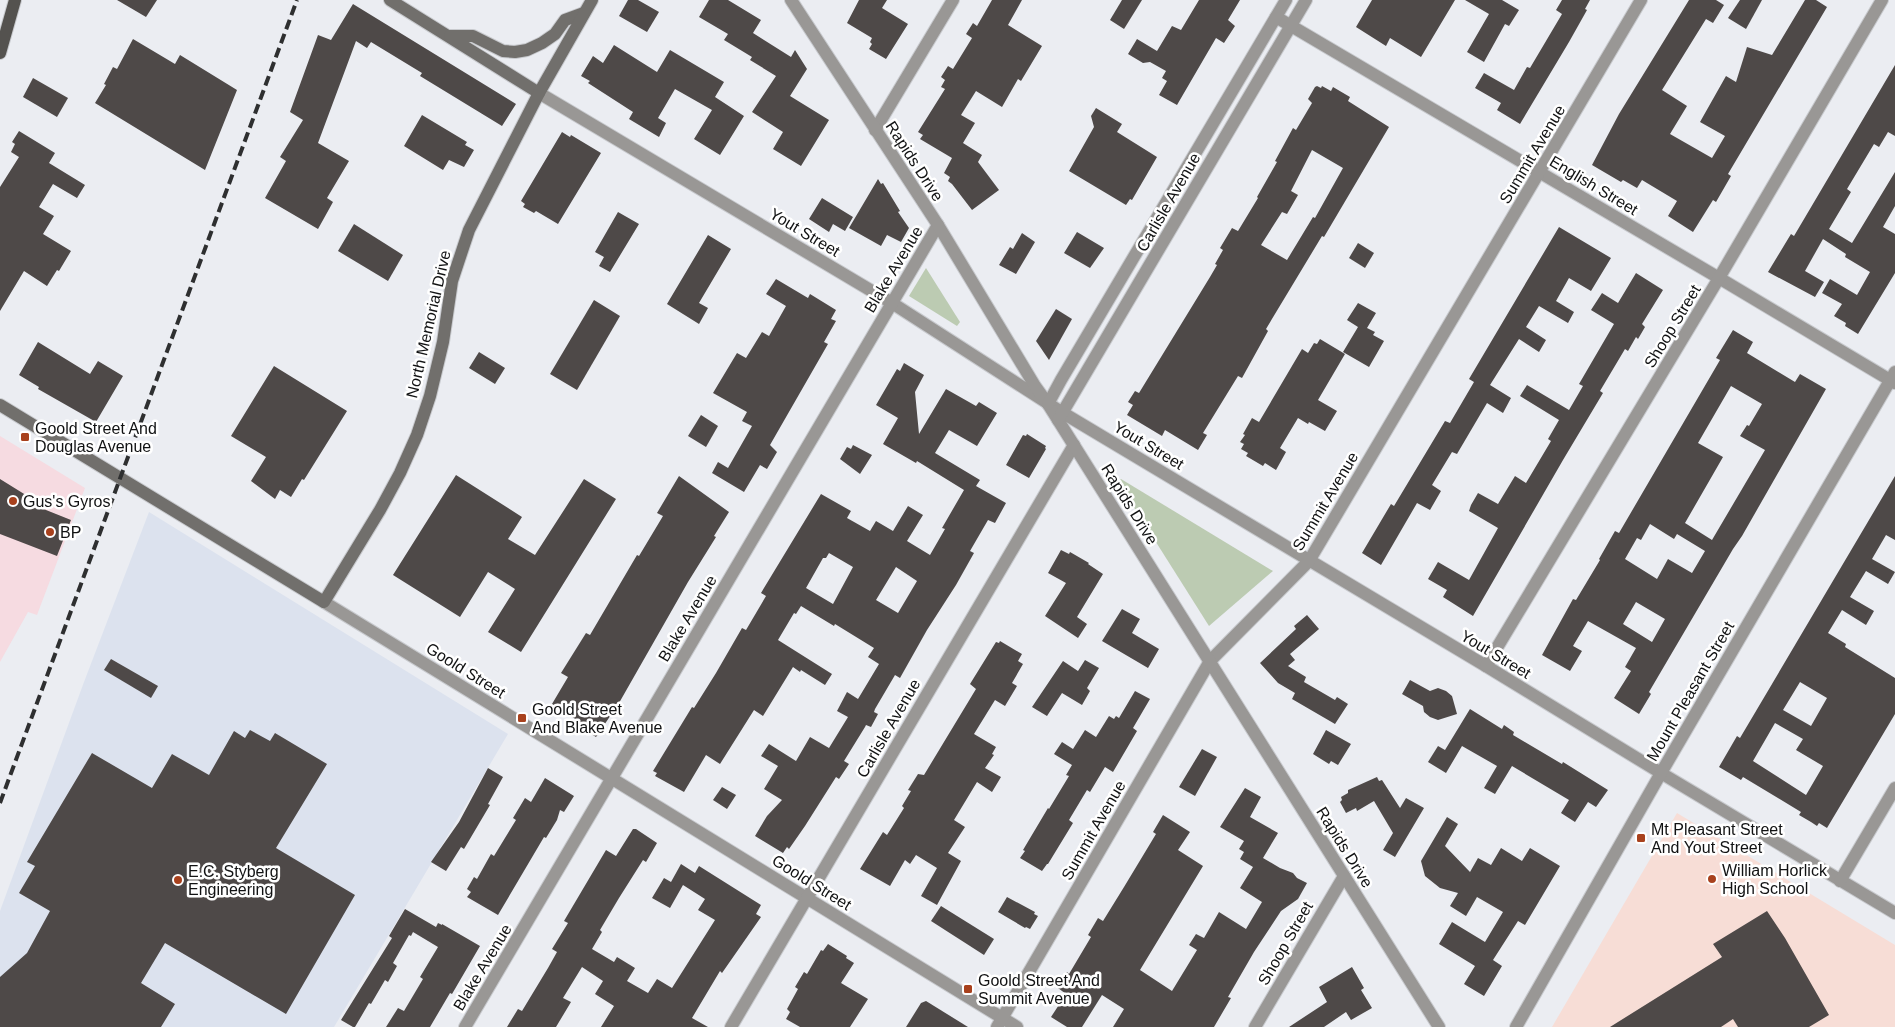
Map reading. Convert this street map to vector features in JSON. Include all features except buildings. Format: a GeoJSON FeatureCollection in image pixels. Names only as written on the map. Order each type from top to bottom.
{"type":"FeatureCollection","features":[{"type":"Feature","properties":{"kind":"main road"},"geometry":{"type":"LineString","coordinates":[[0,53],[15,0]]}},
{"type":"Feature","properties":{"kind":"main road","name":"Yout Street"},"geometry":{"type":"LineString","coordinates":[[390,0],[539,93]]}},
{"type":"Feature","properties":{"kind":"main road","name":"North Memorial Drive"},"geometry":{"type":"LineString","coordinates":[[324,602],[380,510],[400,473],[417,435],[432,387],[443,342],[452,281],[459,255],[480,206],[539,93],[592,0]]}},
{"type":"Feature","properties":{"kind":"main road"},"geometry":{"type":"LineString","coordinates":[[449,36],[473,36],[503,51],[527,50],[555,34],[565,20],[584,13]]}},
{"type":"Feature","properties":{"kind":"main road","name":"Goold Street"},"geometry":{"type":"LineString","coordinates":[[0,405],[324,602]]}},
{"type":"Feature","properties":{"kind":"street","name":"Rapids Drive"},"geometry":{"type":"LineString","coordinates":[[791,0],[938,225],[1034,386],[1060,417],[1074,445],[1439,1027]]}},
{"type":"Feature","properties":{"kind":"street"},"geometry":{"type":"LineString","coordinates":[[875,130],[953,0]]}},
{"type":"Feature","properties":{"kind":"street","name":"Carlisle Avenue"},"geometry":{"type":"LineString","coordinates":[[1048,404],[1060,380],[1286,0]]}},
{"type":"Feature","properties":{"kind":"street","name":"Carlisle Avenue"},"geometry":{"type":"LineString","coordinates":[[1060,417],[1306,0]]}},
{"type":"Feature","properties":{"kind":"street","name":"Summit Avenue"},"geometry":{"type":"LineString","coordinates":[[1000,1023],[1210,662],[1309,561],[1641,0]]}},
{"type":"Feature","properties":{"kind":"street","name":"Shoop Street"},"geometry":{"type":"LineString","coordinates":[[1486,666],[1719,278],[1882,0]]}},
{"type":"Feature","properties":{"kind":"street","name":"English Street"},"geometry":{"type":"LineString","coordinates":[[1276,17],[1893,379]]}},
{"type":"Feature","properties":{"kind":"street","name":"Yout Street"},"geometry":{"type":"LineString","coordinates":[[539,93],[892,303],[1048,404]]}},
{"type":"Feature","properties":{"kind":"street","name":"Blake Avenue"},"geometry":{"type":"LineString","coordinates":[[465,1027],[938,225]]}},
{"type":"Feature","properties":{"kind":"street","name":"Mount Pleasant Street"},"geometry":{"type":"LineString","coordinates":[[1516,1027],[1660,773],[1893,379]]}},
{"type":"Feature","properties":{"kind":"street","name":"Yout Street"},"geometry":{"type":"LineString","coordinates":[[1060,417],[1486,666],[1660,773],[1895,913]]}},
{"type":"Feature","properties":{"kind":"street","name":"Carlisle Avenue"},"geometry":{"type":"LineString","coordinates":[[731,1027],[1074,445]]}},
{"type":"Feature","properties":{"kind":"street","name":"Goold Street"},"geometry":{"type":"LineString","coordinates":[[324,602],[807,898],[1000,1023],[1017,1027]]}},
{"type":"Feature","properties":{"kind":"street"},"geometry":{"type":"LineString","coordinates":[[1840,881],[1895,788]]}},
{"type":"Feature","properties":{"kind":"street","name":"Shoop Street"},"geometry":{"type":"LineString","coordinates":[[1255,1027],[1344,876]]}},
{"type":"Feature","properties":{"kind":"shaded area"},"geometry":{"type":"Polygon","coordinates":[[[0,436],[85,488],[37,615],[28,612],[0,662],[0,436]]]}},
{"type":"Feature","properties":{"kind":"shaded area"},"geometry":{"type":"Polygon","coordinates":[[[149,512],[508,734],[334,1027],[0,1027],[0,911],[149,512]]]}},
{"type":"Feature","properties":{"kind":"shaded area","name":"William Horlick High School"},"geometry":{"type":"Polygon","coordinates":[[[1677,813],[1895,945],[1895,1027],[1552,1027],[1677,813]]]}},
{"type":"Feature","properties":{"kind":"green space"},"geometry":{"type":"Polygon","coordinates":[[[926,268],[960,322],[957,326],[909,296],[926,268]]]}},
{"type":"Feature","properties":{"kind":"green space"},"geometry":{"type":"Polygon","coordinates":[[[1121,479],[1273,571],[1209,626],[1118,482],[1121,479]]]}},
{"type":"Feature","properties":{"kind":"railway"},"geometry":{"type":"LineString","coordinates":[[0,803],[297,0]]}},
{"type":"Feature","properties":{"kind":"place","name":"Goold Street And Douglas Avenue"},"geometry":{"type":"Point","coordinates":[25,437]}},
{"type":"Feature","properties":{"kind":"place","name":"Gus's Gyros"},"geometry":{"type":"Point","coordinates":[13,501]}},
{"type":"Feature","properties":{"kind":"place","name":"BP"},"geometry":{"type":"Point","coordinates":[50,532]}},
{"type":"Feature","properties":{"kind":"place","name":"Goold Street And Blake Avenue"},"geometry":{"type":"Point","coordinates":[522,718]}},
{"type":"Feature","properties":{"kind":"place","name":"Mt Pleasant Street And Yout Street"},"geometry":{"type":"Point","coordinates":[1641,838]}},
{"type":"Feature","properties":{"kind":"place","name":"William Horlick High School"},"geometry":{"type":"Point","coordinates":[1712,879]}},
{"type":"Feature","properties":{"kind":"place","name":"E.C. Styberg Engineering"},"geometry":{"type":"Point","coordinates":[178,880]}},
{"type":"Feature","properties":{"kind":"place","name":"Goold Street And Summit Avenue"},"geometry":{"type":"Point","coordinates":[968,989]}}]}
